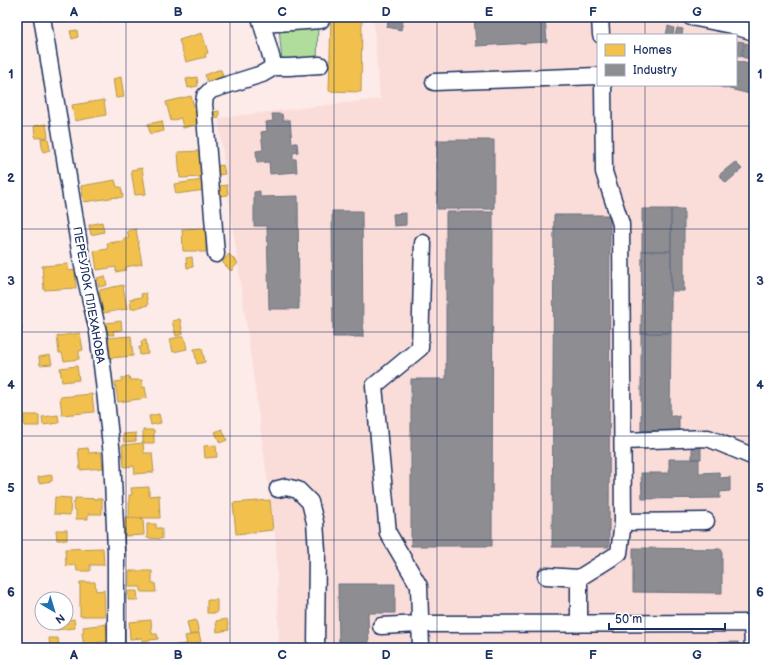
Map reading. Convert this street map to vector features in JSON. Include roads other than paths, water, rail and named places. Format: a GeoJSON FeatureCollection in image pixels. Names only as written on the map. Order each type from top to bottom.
{"type":"FeatureCollection","features":[{"type":"Feature","properties":{"kind":"street","name":"ПЕРЕУЛОК ПЛЕХАНОВА"},"geometry":{"type":"LineString","coordinates":[[42,17],[81,257],[98,332],[104,382],[112,455],[116,551],[116,648]]}},
{"type":"Feature","properties":{"kind":"street"},"geometry":{"type":"LineString","coordinates":[[600,17],[601,34]]}},
{"type":"Feature","properties":{"kind":"street"},"geometry":{"type":"LineString","coordinates":[[691,17],[732,25],[754,32]]}},
{"type":"Feature","properties":{"kind":"street"},"geometry":{"type":"LineString","coordinates":[[274,67],[261,21],[321,20]]}},
{"type":"Feature","properties":{"kind":"street"},"geometry":{"type":"LineString","coordinates":[[216,254],[204,104],[206,96],[211,90],[262,74],[274,67],[320,66]]}},
{"type":"Feature","properties":{"kind":"street"},"geometry":{"type":"LineString","coordinates":[[434,82],[597,76]]}},
{"type":"Feature","properties":{"kind":"street"},"geometry":{"type":"LineString","coordinates":[[546,576],[579,578],[619,553],[623,522],[621,224],[604,172],[603,86]]}},
{"type":"Feature","properties":{"kind":"street"},"geometry":{"type":"LineString","coordinates":[[421,648],[419,586],[388,533],[374,386],[420,348],[423,244]]}},
{"type":"Feature","properties":{"kind":"street"},"geometry":{"type":"LineString","coordinates":[[623,441],[708,438],[754,458]]}},
{"type":"Feature","properties":{"kind":"street"},"geometry":{"type":"LineString","coordinates":[[278,489],[286,488],[298,490],[310,502],[315,522],[317,551],[316,648]]}},
{"type":"Feature","properties":{"kind":"street"},"geometry":{"type":"LineString","coordinates":[[623,522],[706,520]]}},
{"type":"Feature","properties":{"kind":"street"},"geometry":{"type":"LineString","coordinates":[[579,578],[579,624]]}},
{"type":"Feature","properties":{"kind":"street"},"geometry":{"type":"LineString","coordinates":[[381,626],[420,624],[752,623],[753,648]]}}]}
